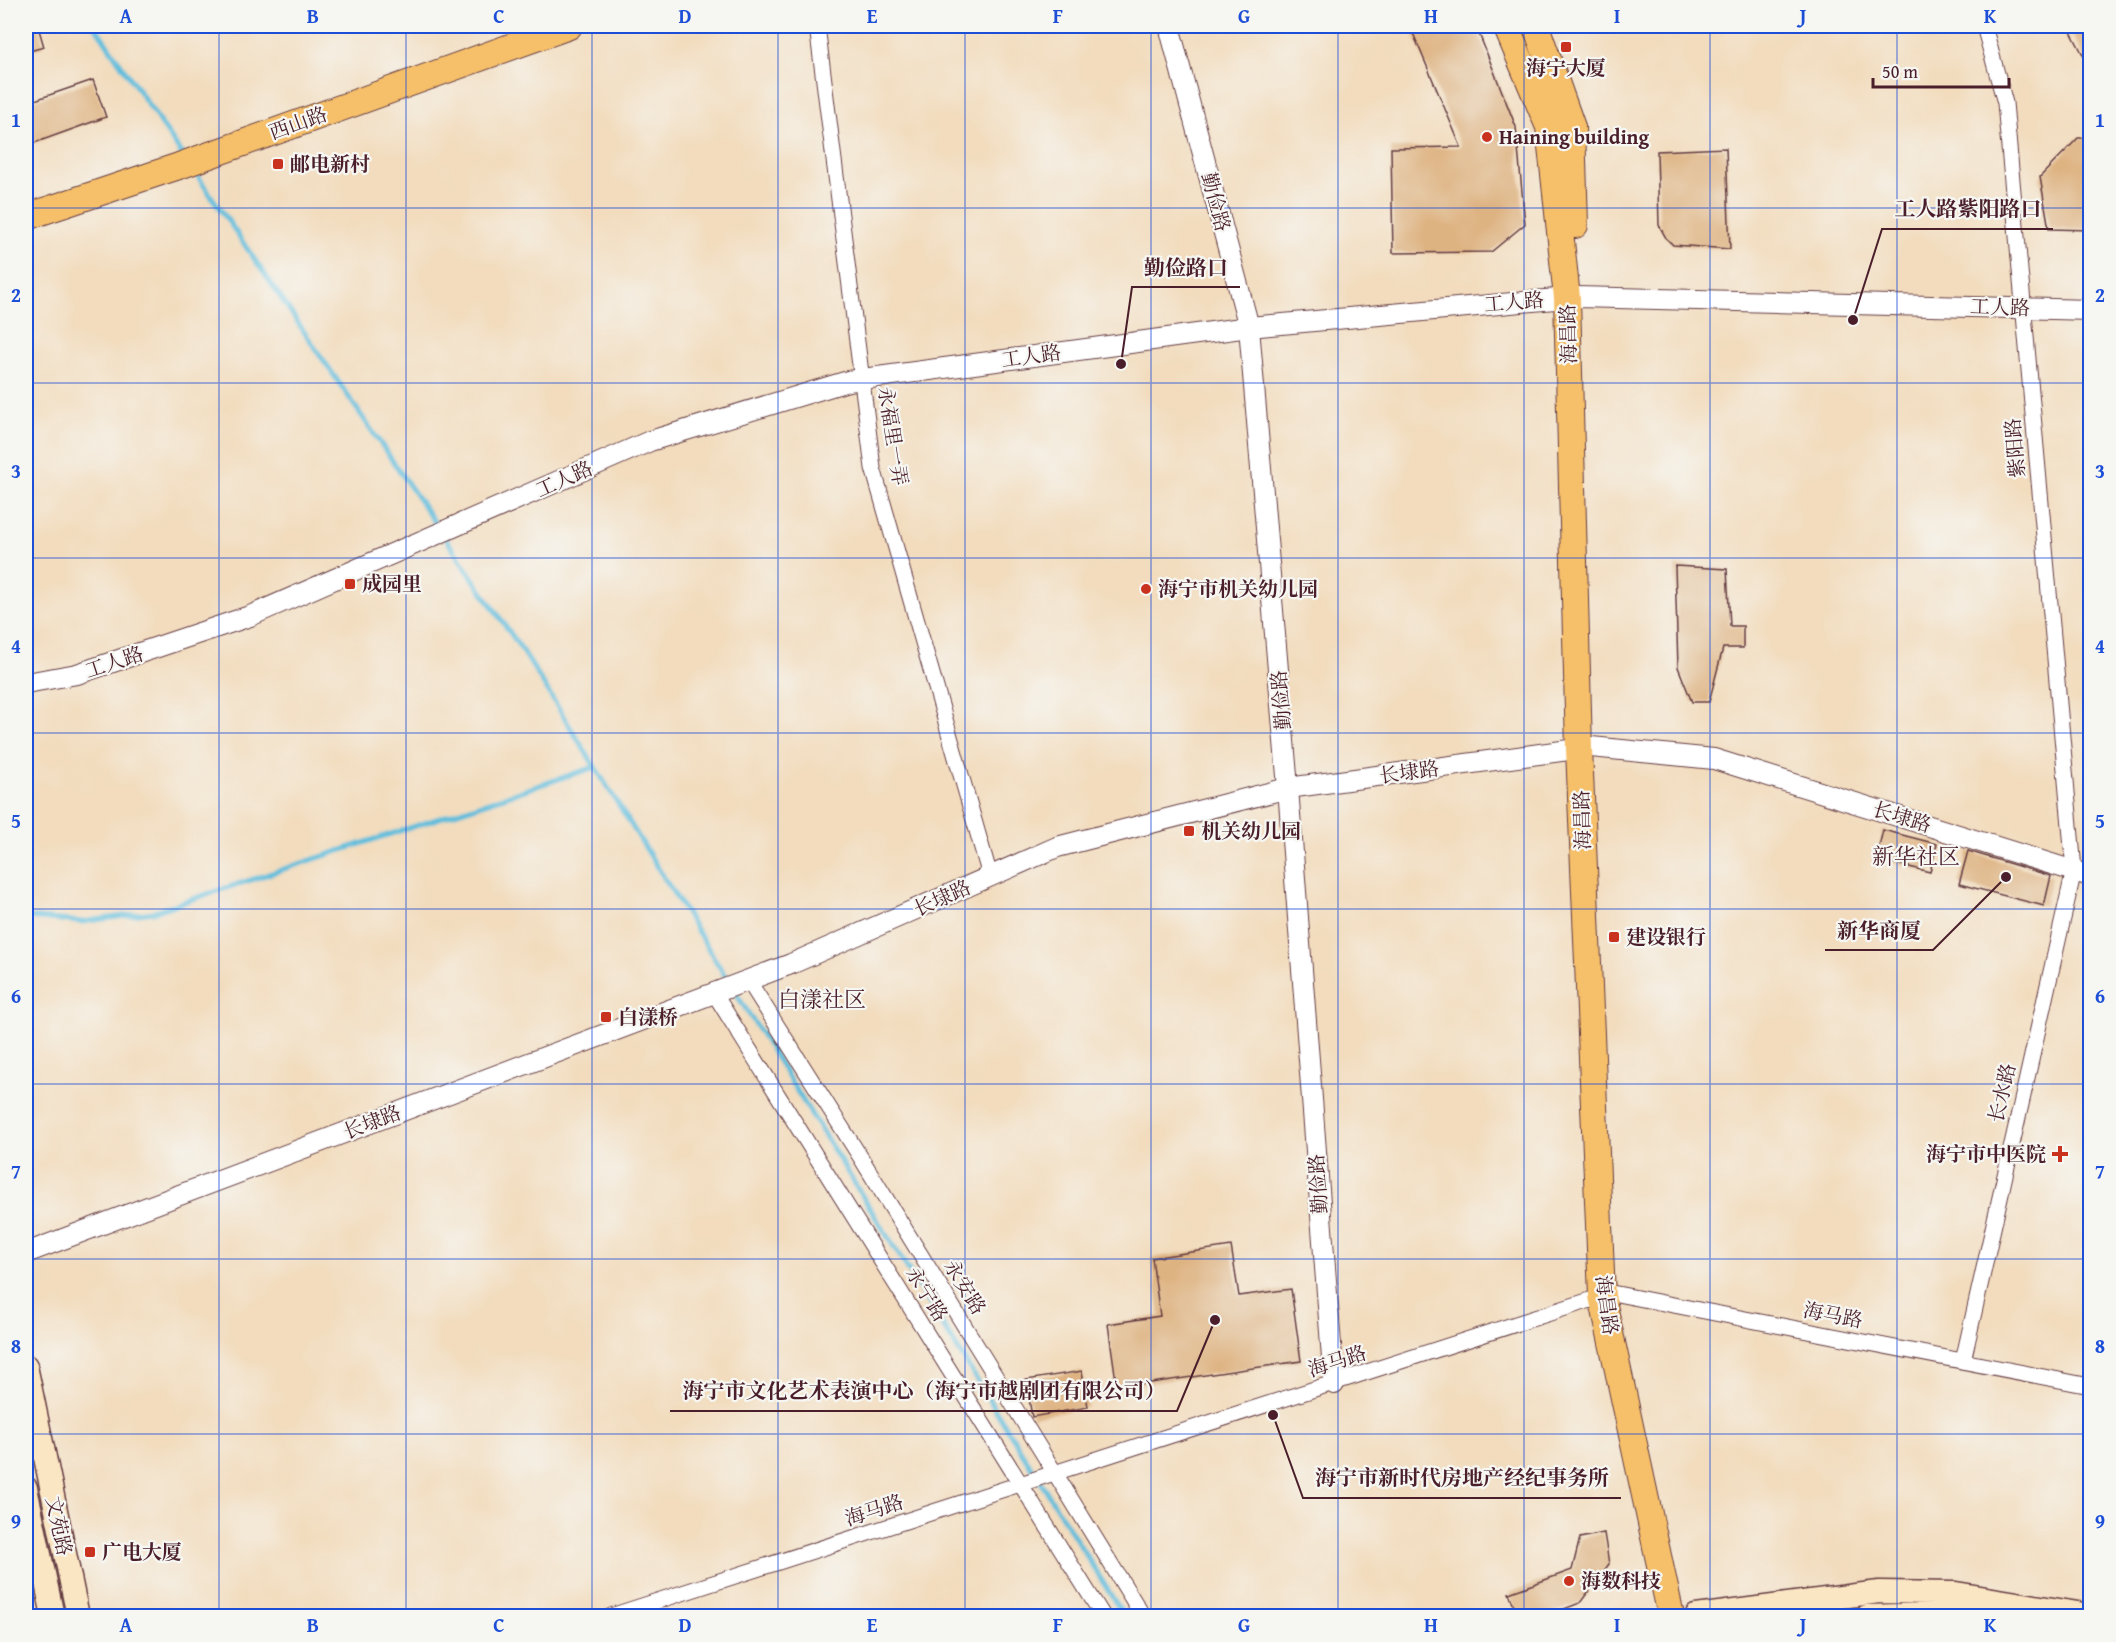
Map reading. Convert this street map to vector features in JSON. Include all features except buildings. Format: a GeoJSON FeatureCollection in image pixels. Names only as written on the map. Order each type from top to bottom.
{"type":"FeatureCollection","features":[{"type":"Feature","properties":{"kind":"main road","name":"西山路"},"geometry":{"type":"LineString","coordinates":[[26,217],[188,163],[569,26]]}},
{"type":"Feature","properties":{"kind":"main road","name":"海昌路"},"geometry":{"type":"LineString","coordinates":[[1506,26],[1549,127],[1572,297]]}},
{"type":"Feature","properties":{"kind":"main road","name":"海昌路"},"geometry":{"type":"LineString","coordinates":[[1536,26],[1572,127],[1572,297],[1585,748],[1607,1295],[1671,1617]]}},
{"type":"Feature","properties":{"kind":"main road","name":"海昌路"},"geometry":{"type":"LineString","coordinates":[[1607,1295],[1688,1617]]}},
{"type":"Feature","properties":{"kind":"main road","name":"文苑路"},"geometry":{"type":"LineString","coordinates":[[26,1366],[78,1617]]}},
{"type":"Feature","properties":{"kind":"main road","name":"文苑路"},"geometry":{"type":"LineString","coordinates":[[26,1488],[52,1617]]}},
{"type":"Feature","properties":{"kind":"main road"},"geometry":{"type":"LineString","coordinates":[[1696,1617],[1879,1592],[1956,1593],[2091,1615]]}},
{"type":"Feature","properties":{"kind":"main road"},"geometry":{"type":"LineString","coordinates":[[1867,1617],[1969,1613],[1990,1617]]}},
{"type":"Feature","properties":{"kind":"street","name":"永福里一弄"},"geometry":{"type":"LineString","coordinates":[[817,26],[873,468],[990,876]]}},
{"type":"Feature","properties":{"kind":"street","name":"勤俭路"},"geometry":{"type":"LineString","coordinates":[[1169,26],[1249,327],[1288,788],[1334,1384]]}},
{"type":"Feature","properties":{"kind":"street","name":"紫阳路"},"geometry":{"type":"LineString","coordinates":[[1984,26],[2005,103],[2023,308],[2082,873]]}},
{"type":"Feature","properties":{"kind":"street","name":"工人路"},"geometry":{"type":"LineString","coordinates":[[26,683],[77,674],[250,616],[650,441],[848,381],[1249,327],[1572,297],[2091,310]]}},
{"type":"Feature","properties":{"kind":"street","name":"长埭路"},"geometry":{"type":"LineString","coordinates":[[746,981],[1057,847],[1288,788],[1585,748],[1714,759],[2082,873]]}},
{"type":"Feature","properties":{"kind":"street","name":"长水路"},"geometry":{"type":"LineString","coordinates":[[1963,1361],[2082,873]]}},
{"type":"Feature","properties":{"kind":"street"},"geometry":{"type":"LineString","coordinates":[[716,993],[746,981]]}},
{"type":"Feature","properties":{"kind":"street","name":"永安路"},"geometry":{"type":"LineString","coordinates":[[746,981],[861,1158],[1052,1475],[1143,1617]]}},
{"type":"Feature","properties":{"kind":"street","name":"长埭路"},"geometry":{"type":"LineString","coordinates":[[26,1253],[716,993]]}},
{"type":"Feature","properties":{"kind":"street","name":"永宁路"},"geometry":{"type":"LineString","coordinates":[[716,993],[1026,1483],[1103,1617]]}},
{"type":"Feature","properties":{"kind":"street","name":"海马路"},"geometry":{"type":"LineString","coordinates":[[611,1617],[1607,1295],[2091,1386]]}},
{"type":"Feature","properties":{"kind":"waterway"},"geometry":{"type":"LineString","coordinates":[[95,26],[183,156]]}},
{"type":"Feature","properties":{"kind":"waterway"},"geometry":{"type":"LineString","coordinates":[[192,168],[524,653],[1124,1616]]}},
{"type":"Feature","properties":{"kind":"waterway"},"geometry":{"type":"LineString","coordinates":[[26,917],[82,922],[153,912],[595,767]]}},
{"type":"Feature","properties":{"kind":"place","name":"海宁大厦"},"geometry":{"type":"Point","coordinates":[1566,47]}},
{"type":"Feature","properties":{"kind":"place","name":"Haining building"},"geometry":{"type":"Point","coordinates":[1487,137]}},
{"type":"Feature","properties":{"kind":"place","name":"邮电新村"},"geometry":{"type":"Point","coordinates":[278,164]}},
{"type":"Feature","properties":{"kind":"place","name":"工人路紫阳路口"},"geometry":{"type":"Point","coordinates":[1853,320]}},
{"type":"Feature","properties":{"kind":"place","name":"勤俭路口"},"geometry":{"type":"Point","coordinates":[1121,364]}},
{"type":"Feature","properties":{"kind":"place","name":"成园里"},"geometry":{"type":"Point","coordinates":[350,584]}},
{"type":"Feature","properties":{"kind":"place","name":"海宁市机关幼儿园"},"geometry":{"type":"Point","coordinates":[1146,589]}},
{"type":"Feature","properties":{"kind":"place","name":"机关幼儿园"},"geometry":{"type":"Point","coordinates":[1189,831]}},
{"type":"Feature","properties":{"kind":"place","name":"新华商厦"},"geometry":{"type":"Point","coordinates":[2006,877]}},
{"type":"Feature","properties":{"kind":"place","name":"建设银行"},"geometry":{"type":"Point","coordinates":[1614,937]}},
{"type":"Feature","properties":{"kind":"place","name":"白漾桥"},"geometry":{"type":"Point","coordinates":[606,1017]}},
{"type":"Feature","properties":{"kind":"place","name":"海宁市中医院"},"geometry":{"type":"Point","coordinates":[2060,1154]}},
{"type":"Feature","properties":{"kind":"place","name":"海宁市文化艺术表演中心（海宁市越剧团有限公司）"},"geometry":{"type":"Point","coordinates":[1215,1320]}},
{"type":"Feature","properties":{"kind":"place","name":"海宁市新时代房地产经纪事务所"},"geometry":{"type":"Point","coordinates":[1273,1415]}},
{"type":"Feature","properties":{"kind":"place","name":"广电大厦"},"geometry":{"type":"Point","coordinates":[90,1552]}},
{"type":"Feature","properties":{"kind":"place","name":"海数科技"},"geometry":{"type":"Point","coordinates":[1569,1581]}},
{"type":"Feature","properties":{"kind":"district","name":"新华社区"},"geometry":{"type":"Point","coordinates":[1916,856]}},
{"type":"Feature","properties":{"kind":"district","name":"白漾社区"},"geometry":{"type":"Point","coordinates":[822,999]}}]}
